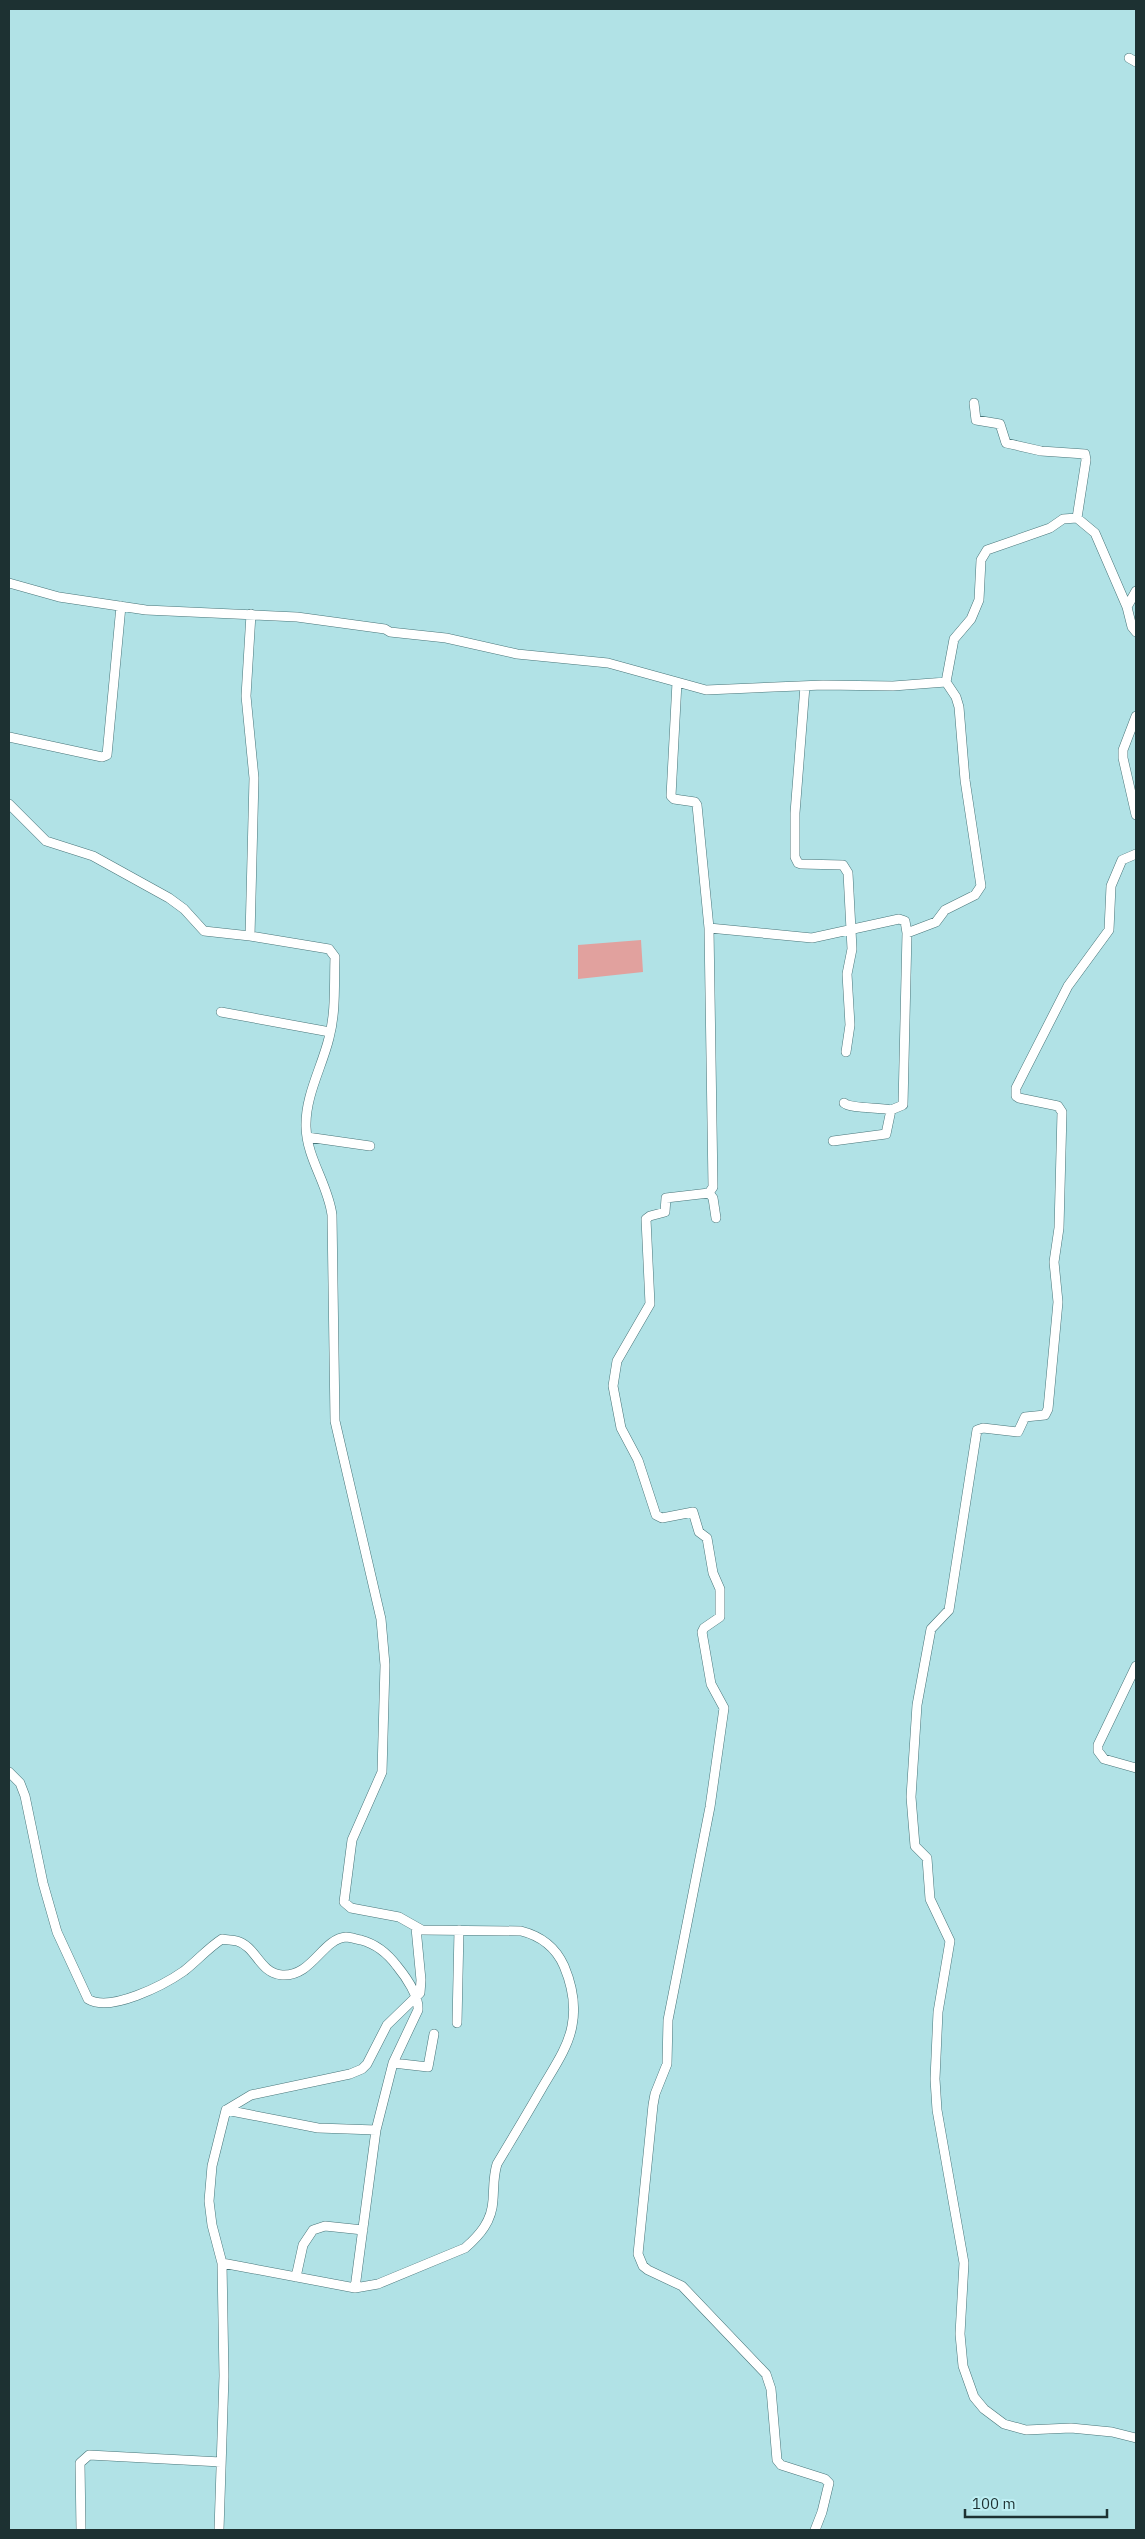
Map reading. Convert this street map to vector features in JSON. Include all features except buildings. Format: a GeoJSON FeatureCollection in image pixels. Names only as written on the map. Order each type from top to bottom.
{"type":"FeatureCollection","features":[{"type":"Feature","properties":{"kind":"street"},"geometry":{"type":"LineString","coordinates":[[974,403],[976,420],[1000,424],[1006,442],[1041,451],[1085,454],[1086,460],[1077,518]]}},
{"type":"Feature","properties":{"kind":"street"},"geometry":{"type":"LineString","coordinates":[[907,933],[936,922],[946,910],[975,895],[981,886],[964,780],[958,702],[946,682],[954,639],[971,619],[979,600],[981,560],[987,550],[1050,528],[1063,519],[1077,518],[1095,533],[1127,607],[1132,627],[1136,632]]}},
{"type":"Feature","properties":{"kind":"street"},"geometry":{"type":"LineString","coordinates":[[9,583],[59,597],[146,610],[297,617],[385,629],[390,632],[446,638],[517,654],[608,663],[706,690],[805,686],[893,686],[946,682]]}},
{"type":"Feature","properties":{"kind":"street"},"geometry":{"type":"LineString","coordinates":[[1127,607],[1136,591]]}},
{"type":"Feature","properties":{"kind":"street"},"geometry":{"type":"LineString","coordinates":[[9,737],[102,757],[107,755],[121,606]]}},
{"type":"Feature","properties":{"kind":"street"},"geometry":{"type":"LineString","coordinates":[[250,936],[254,778],[246,696],[251,614]]}},
{"type":"Feature","properties":{"kind":"street"},"geometry":{"type":"LineString","coordinates":[[677,682],[671,796],[674,799],[694,802],[697,805],[709,928],[713,1187],[709,1193],[666,1198],[665,1212],[648,1217],[650,1304],[617,1361],[613,1377],[621,1428],[638,1460],[656,1515],[662,1518],[693,1512],[699,1532],[707,1538],[712,1573],[720,1589],[720,1617],[704,1628],[702,1632],[711,1684],[724,1708],[710,1806],[668,2020],[668,2064],[656,2094],[654,2105],[638,2254],[642,2266],[682,2286],[766,2374],[771,2389],[777,2460],[781,2465],[825,2480],[829,2484],[815,2530]]}},
{"type":"Feature","properties":{"kind":"street"},"geometry":{"type":"LineString","coordinates":[[805,686],[794,813],[795,857],[796,861],[801,864],[846,867],[848,873],[852,953],[847,974],[850,1025],[846,1052]]}},
{"type":"Feature","properties":{"kind":"street"},"geometry":{"type":"LineString","coordinates":[[1136,716],[1123,750],[1123,758],[1136,815]]}},
{"type":"Feature","properties":{"kind":"street"},"geometry":{"type":"LineString","coordinates":[[9,804],[46,840],[92,856],[169,898],[184,909],[204,931],[250,936],[329,949],[334,952],[330,1032],[309,1101],[306,1115],[307,1137],[312,1160],[330,1202],[332,1215],[335,1421],[381,1618],[385,1648],[382,1772],[354,1834],[344,1898],[347,1906],[351,1908],[399,1917],[416,1928],[521,1931],[542,1939],[555,1950],[569,1976],[574,2001],[572,2028],[558,2062],[497,2164],[494,2173],[492,2211],[476,2238],[458,2252],[378,2284],[355,2288],[222,2263]]}},
{"type":"Feature","properties":{"kind":"street"},"geometry":{"type":"LineString","coordinates":[[1136,854],[1122,860],[1111,886],[1107,924],[1109,930],[1068,986],[1016,1088],[1016,1096],[1019,1098],[1058,1106],[1062,1112],[1058,1228],[1054,1262],[1058,1302],[1048,1409],[1045,1414],[1025,1416],[1018,1432],[983,1428],[977,1430],[949,1610],[931,1629],[919,1693],[911,1797],[915,1846],[927,1858],[930,1899],[950,1940],[938,2012],[935,2079],[937,2110],[962,2254],[964,2273],[960,2351],[968,2383],[984,2409],[994,2418],[1014,2428],[1076,2428],[1112,2432],[1136,2438]]}},
{"type":"Feature","properties":{"kind":"street"},"geometry":{"type":"LineString","coordinates":[[709,928],[808,938],[852,931],[900,919],[905,921],[907,933],[904,1103],[902,1106],[891,1110],[871,1106],[848,1106],[844,1103]]}},
{"type":"Feature","properties":{"kind":"street"},"geometry":{"type":"LineString","coordinates":[[221,1012],[330,1032]]}},
{"type":"Feature","properties":{"kind":"street"},"geometry":{"type":"LineString","coordinates":[[833,1141],[886,1134],[891,1110]]}},
{"type":"Feature","properties":{"kind":"street"},"geometry":{"type":"LineString","coordinates":[[307,1137],[370,1146]]}},
{"type":"Feature","properties":{"kind":"street"},"geometry":{"type":"LineString","coordinates":[[709,1193],[713,1198],[716,1218]]}},
{"type":"Feature","properties":{"kind":"street"},"geometry":{"type":"LineString","coordinates":[[1136,1666],[1098,1745],[1098,1750],[1104,1759],[1136,1768]]}},
{"type":"Feature","properties":{"kind":"street"},"geometry":{"type":"LineString","coordinates":[[9,1772],[20,1783],[25,1796],[43,1883],[57,1932],[88,1999],[93,2002],[99,2004],[118,2002],[160,1986],[184,1971],[208,1948],[222,1939],[238,1941],[249,1948],[265,1969],[279,1975],[290,1975],[306,1968],[333,1943],[347,1937],[369,1942],[389,1955],[404,1974],[416,2000],[418,2010],[393,2063],[376,2130],[355,2288]]}},
{"type":"Feature","properties":{"kind":"street"},"geometry":{"type":"LineString","coordinates":[[219,2530],[224,2376],[222,2263],[212,2225],[210,2201],[212,2166],[226,2110],[252,2095],[362,2069],[387,2025],[416,2000],[421,1987],[416,1928]]}},
{"type":"Feature","properties":{"kind":"street"},"geometry":{"type":"LineString","coordinates":[[457,2023],[459,1930]]}},
{"type":"Feature","properties":{"kind":"street"},"geometry":{"type":"LineString","coordinates":[[393,2063],[428,2067],[434,2034]]}},
{"type":"Feature","properties":{"kind":"street"},"geometry":{"type":"LineString","coordinates":[[226,2110],[318,2128],[376,2130]]}},
{"type":"Feature","properties":{"kind":"street"},"geometry":{"type":"LineString","coordinates":[[296,2277],[303,2245],[313,2230],[325,2226],[363,2230]]}},
{"type":"Feature","properties":{"kind":"street"},"geometry":{"type":"LineString","coordinates":[[82,2530],[80,2463],[89,2455],[221,2462]]}},
{"type":"Feature","properties":{"kind":"shaded area"},"geometry":{"type":"Polygon","coordinates":[[[641,940],[643,972],[578,979],[578,945],[641,940]]]}}]}
